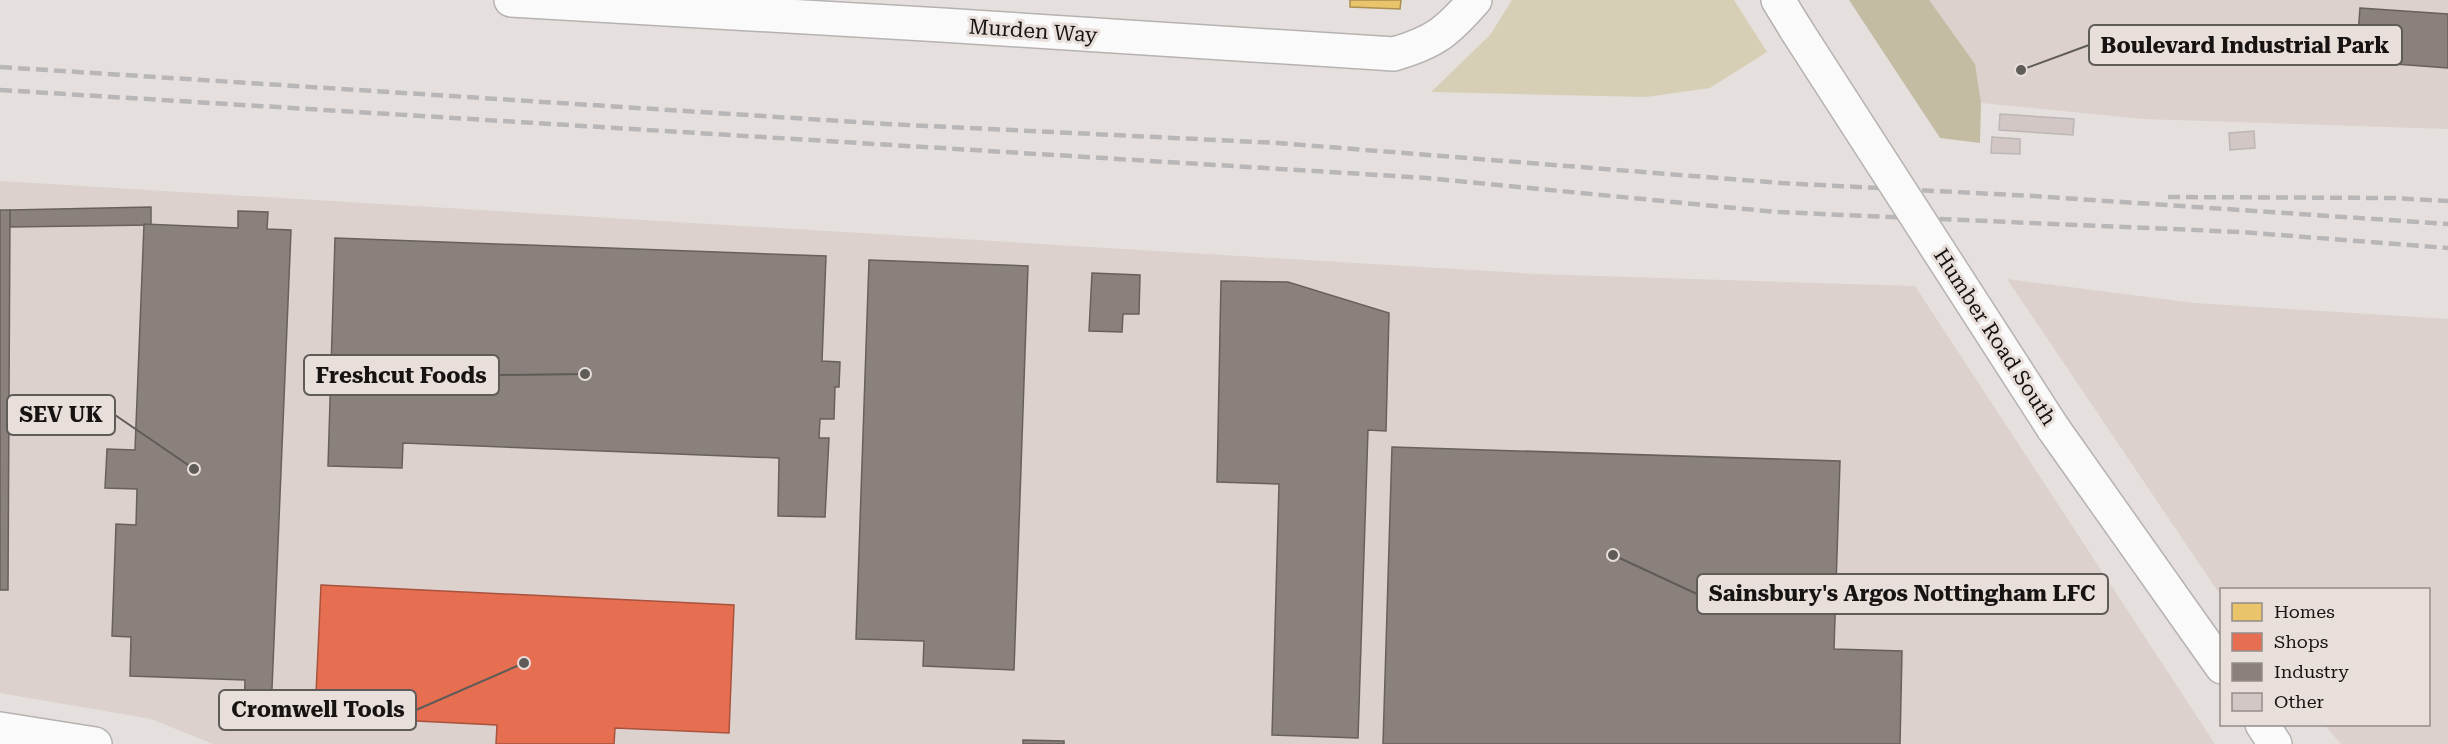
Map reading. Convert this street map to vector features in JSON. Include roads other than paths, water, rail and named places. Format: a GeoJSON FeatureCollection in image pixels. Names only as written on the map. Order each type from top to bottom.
{"type":"FeatureCollection","features":[{"type":"Feature","properties":{"kind":"street","name":"Murden Way"},"geometry":{"type":"LineString","coordinates":[[511,0],[1394,54],[1424,45],[1451,27],[1475,0]]}},
{"type":"Feature","properties":{"kind":"street","name":"Humber Road South"},"geometry":{"type":"LineString","coordinates":[[1778,0],[2053,428],[2220,665]]}},
{"type":"Feature","properties":{"kind":"street"},"geometry":{"type":"LineString","coordinates":[[2263,726],[2275,744]]}},
{"type":"Feature","properties":{"kind":"street"},"geometry":{"type":"LineString","coordinates":[[0,729],[94,744]]}},
{"type":"Feature","properties":{"kind":"railway"},"geometry":{"type":"LineString","coordinates":[[0,67],[887,124],[1278,143],[1781,183],[2033,196],[2448,224]]}},
{"type":"Feature","properties":{"kind":"railway"},"geometry":{"type":"LineString","coordinates":[[0,90],[1427,178],[1776,212],[2241,232],[2448,248]]}},
{"type":"Feature","properties":{"kind":"railway"},"geometry":{"type":"LineString","coordinates":[[2168,197],[2392,198],[2448,201]]}},
{"type":"Feature","properties":{"kind":"place","name":"Boulevard Industrial Park"},"geometry":{"type":"Point","coordinates":[2021,70]}},
{"type":"Feature","properties":{"kind":"place","name":"Freshcut Foods"},"geometry":{"type":"Point","coordinates":[585,374]}},
{"type":"Feature","properties":{"kind":"place","name":"SEV UK"},"geometry":{"type":"Point","coordinates":[194,469]}},
{"type":"Feature","properties":{"kind":"place","name":"Sainsbury's Argos Nottingham LFC"},"geometry":{"type":"Point","coordinates":[1613,555]}},
{"type":"Feature","properties":{"kind":"place","name":"Cromwell Tools"},"geometry":{"type":"Point","coordinates":[524,663]}}]}
